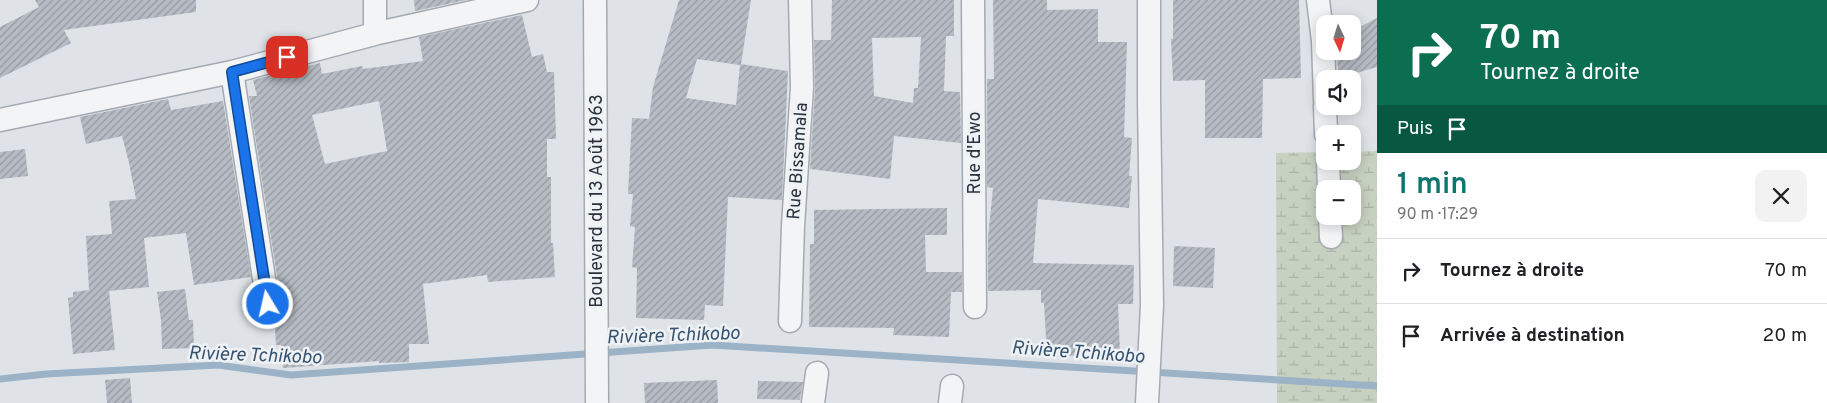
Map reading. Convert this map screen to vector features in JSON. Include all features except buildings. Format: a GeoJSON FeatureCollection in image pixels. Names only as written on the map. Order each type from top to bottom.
{"type":"FeatureCollection","features":[{"type":"Feature","properties":{"kind":"street"},"geometry":{"type":"LineString","coordinates":[[375,0],[375,28],[378,33]]}},
{"type":"Feature","properties":{"kind":"street"},"geometry":{"type":"LineString","coordinates":[[0,120],[232,72],[378,33],[527,0]]}},
{"type":"Feature","properties":{"kind":"street","name":"Boulevard du 13 Août 1963"},"geometry":{"type":"LineString","coordinates":[[595,0],[597,403]]}},
{"type":"Feature","properties":{"kind":"street","name":"Rue Bissamala"},"geometry":{"type":"LineString","coordinates":[[790,321],[792,226],[802,87],[800,0]]}},
{"type":"Feature","properties":{"kind":"street","name":"Rue d'Ewo"},"geometry":{"type":"LineString","coordinates":[[973,0],[975,307]]}},
{"type":"Feature","properties":{"kind":"street"},"geometry":{"type":"LineString","coordinates":[[1147,403],[1152,305],[1149,0]]}},
{"type":"Feature","properties":{"kind":"street"},"geometry":{"type":"LineString","coordinates":[[1318,0],[1323,70]]}},
{"type":"Feature","properties":{"kind":"street"},"geometry":{"type":"LineString","coordinates":[[232,72],[268,304]]}},
{"type":"Feature","properties":{"kind":"street"},"geometry":{"type":"LineString","coordinates":[[813,403],[817,373]]}},
{"type":"Feature","properties":{"kind":"green space"},"geometry":{"type":"Polygon","coordinates":[[[1377,151],[1377,403],[1277,403],[1276,153],[1316,152],[1316,170],[1361,170],[1361,152],[1377,151]]]}},
{"type":"Feature","properties":{"kind":"waterway","name":"Rivière Tchikobo"},"geometry":{"type":"LineString","coordinates":[[0,379],[46,374],[218,365],[291,375],[712,345],[1377,386]]}},
{"type":"Feature","properties":{"kind":"route"},"geometry":{"type":"LineString","coordinates":[[268,304],[232,72],[287,57]]}}]}
